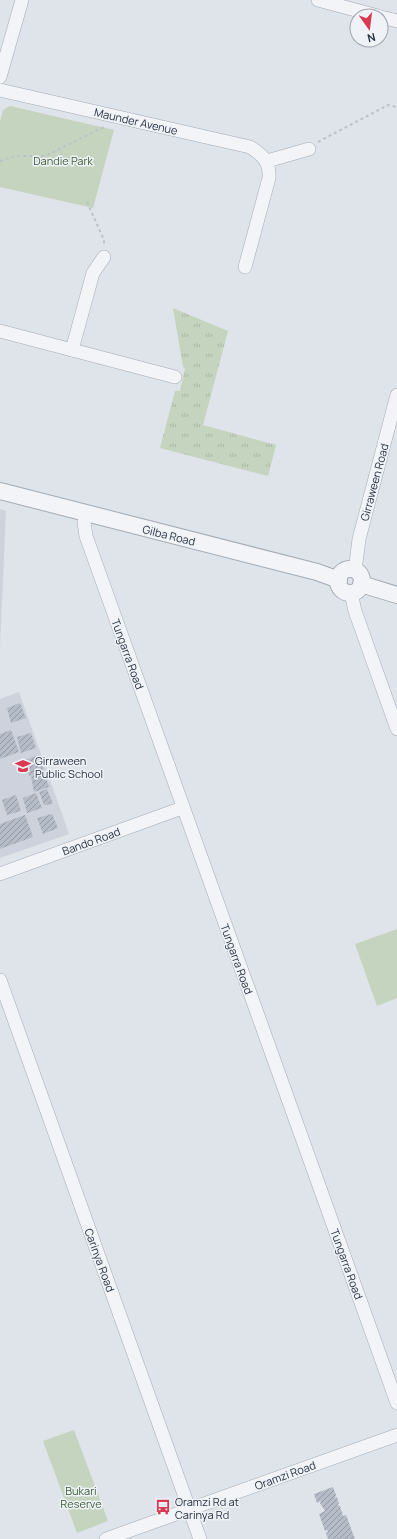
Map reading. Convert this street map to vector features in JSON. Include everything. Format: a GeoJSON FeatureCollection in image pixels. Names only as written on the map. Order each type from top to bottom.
{"type":"FeatureCollection","features":[{"type":"Feature","properties":{"kind":"street"},"geometry":{"type":"LineString","coordinates":[[0,77],[22,0]]}},
{"type":"Feature","properties":{"kind":"street"},"geometry":{"type":"LineString","coordinates":[[318,0],[349,8]]}},
{"type":"Feature","properties":{"kind":"street","name":"Maunder Avenue"},"geometry":{"type":"LineString","coordinates":[[0,90],[250,148],[261,154],[267,161]]}},
{"type":"Feature","properties":{"kind":"street"},"geometry":{"type":"LineString","coordinates":[[245,267],[269,178],[267,161],[310,149]]}},
{"type":"Feature","properties":{"kind":"street"},"geometry":{"type":"LineString","coordinates":[[72,350],[93,273],[104,257]]}},
{"type":"Feature","properties":{"kind":"street"},"geometry":{"type":"LineString","coordinates":[[0,331],[175,377]]}},
{"type":"Feature","properties":{"kind":"street","name":"Girraween Road"},"geometry":{"type":"LineString","coordinates":[[397,395],[359,539],[354,611],[397,729]]}},
{"type":"Feature","properties":{"kind":"street","name":"Gilba Road"},"geometry":{"type":"LineString","coordinates":[[0,491],[317,572],[339,580],[342,589],[356,583]]}},
{"type":"Feature","properties":{"kind":"street","name":"Tungarra Road"},"geometry":{"type":"LineString","coordinates":[[86,514],[84,522],[86,536],[182,808],[397,1404]]}},
{"type":"Feature","properties":{"kind":"street"},"geometry":{"type":"LineString","coordinates":[[356,583],[397,595]]}},
{"type":"Feature","properties":{"kind":"street","name":"Bando Road"},"geometry":{"type":"LineString","coordinates":[[0,874],[182,808]]}},
{"type":"Feature","properties":{"kind":"street","name":"Carinya Road"},"geometry":{"type":"LineString","coordinates":[[0,980],[200,1539]]}},
{"type":"Feature","properties":{"kind":"street","name":"Oramzi Road"},"geometry":{"type":"LineString","coordinates":[[106,1539],[397,1435]]}},
{"type":"Feature","properties":{"kind":"path"},"geometry":{"type":"LineString","coordinates":[[310,149],[321,139],[388,105],[397,107]]}},
{"type":"Feature","properties":{"kind":"path"},"geometry":{"type":"LineString","coordinates":[[0,161],[15,156],[45,156],[75,142],[121,117]]}},
{"type":"Feature","properties":{"kind":"path"},"geometry":{"type":"LineString","coordinates":[[87,202],[104,240],[104,257]]}},
{"type":"Feature","properties":{"kind":"shaded area"},"geometry":{"type":"Polygon","coordinates":[[[0,509],[6,511],[0,647],[0,509]]]}},
{"type":"Feature","properties":{"kind":"shaded area","name":"Girraween Public School"},"geometry":{"type":"Polygon","coordinates":[[[19,692],[69,834],[0,858],[0,699],[19,692]]]}},
{"type":"Feature","properties":{"kind":"green space","name":"Dandie Park"},"geometry":{"type":"Polygon","coordinates":[[[10,106],[114,130],[93,208],[0,187],[0,121],[3,110],[10,106]]]}},
{"type":"Feature","properties":{"kind":"green space"},"geometry":{"type":"Polygon","coordinates":[[[173,308],[228,331],[203,425],[276,445],[268,476],[160,448],[175,391],[180,391],[185,368],[183,367],[173,308]]]}},
{"type":"Feature","properties":{"kind":"green space"},"geometry":{"type":"Polygon","coordinates":[[[397,929],[397,998],[377,1006],[355,944],[397,929]]]}},
{"type":"Feature","properties":{"kind":"green space","name":"Bukari Reserve"},"geometry":{"type":"Polygon","coordinates":[[[74,1430],[108,1521],[77,1533],[43,1441],[74,1430]]]}},
{"type":"Feature","properties":{"kind":"building"},"geometry":{"type":"Polygon","coordinates":[[[20,703],[26,718],[11,723],[7,708],[20,703]]]}},
{"type":"Feature","properties":{"kind":"building"},"geometry":{"type":"Polygon","coordinates":[[[11,730],[19,752],[0,759],[0,734],[11,730]]]}},
{"type":"Feature","properties":{"kind":"building"},"geometry":{"type":"Polygon","coordinates":[[[31,733],[36,748],[21,753],[17,737],[31,733]]]}},
{"type":"Feature","properties":{"kind":"building"},"geometry":{"type":"Polygon","coordinates":[[[39,755],[44,771],[29,776],[25,760],[39,755]]]}},
{"type":"Feature","properties":{"kind":"building"},"geometry":{"type":"Polygon","coordinates":[[[44,772],[49,787],[34,792],[31,776],[44,772]]]}},
{"type":"Feature","properties":{"kind":"building"},"geometry":{"type":"Polygon","coordinates":[[[47,789],[53,804],[44,805],[39,792],[47,789]]]}},
{"type":"Feature","properties":{"kind":"building"},"geometry":{"type":"Polygon","coordinates":[[[36,793],[42,808],[27,813],[23,798],[36,793]]]}},
{"type":"Feature","properties":{"kind":"building"},"geometry":{"type":"Polygon","coordinates":[[[16,795],[21,811],[7,815],[2,800],[16,795]]]}},
{"type":"Feature","properties":{"kind":"building"},"geometry":{"type":"Polygon","coordinates":[[[52,814],[58,828],[43,834],[37,818],[52,814]]]}},
{"type":"Feature","properties":{"kind":"building"},"geometry":{"type":"Polygon","coordinates":[[[25,815],[33,837],[0,849],[0,824],[25,815]]]}},
{"type":"Feature","properties":{"kind":"building"},"geometry":{"type":"Polygon","coordinates":[[[333,1487],[336,1495],[335,1498],[337,1497],[339,1504],[337,1505],[340,1506],[343,1516],[346,1515],[355,1539],[328,1539],[326,1533],[328,1532],[327,1530],[325,1531],[319,1514],[325,1511],[320,1503],[321,1501],[317,1503],[314,1494],[333,1487]]]}},
{"type":"Feature","properties":{"kind":"place","name":"Girraween Public School"},"geometry":{"type":"Point","coordinates":[23,766]}},
{"type":"Feature","properties":{"kind":"place","name":"Oramzi Rd at Carinya Rd"},"geometry":{"type":"Point","coordinates":[163,1507]}}]}
